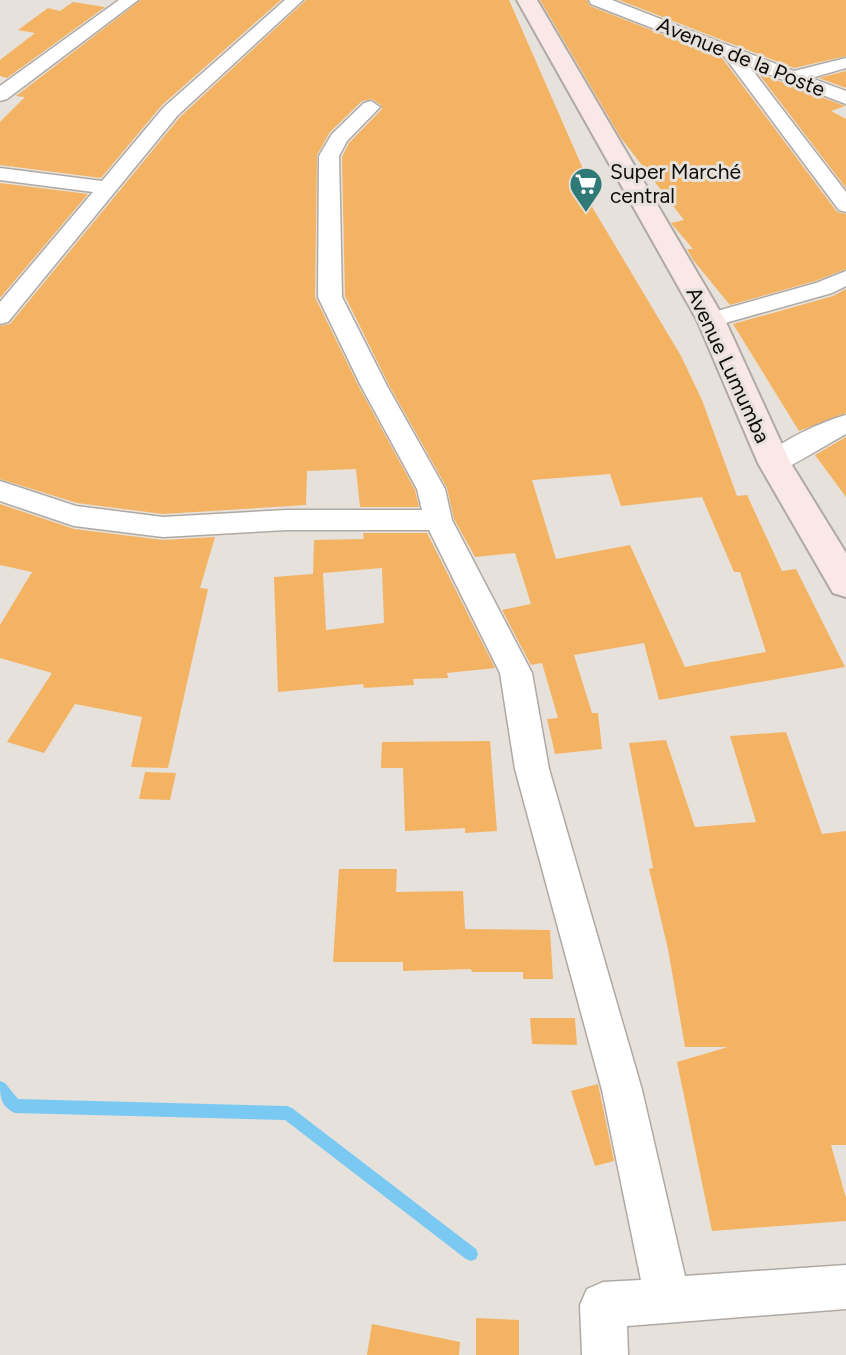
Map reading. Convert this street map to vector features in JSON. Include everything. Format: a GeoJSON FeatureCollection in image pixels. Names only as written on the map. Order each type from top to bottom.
{"type":"FeatureCollection","features":[{"type":"Feature","properties":{"kind":"main road","name":"Avenue Lumumba"},"geometry":{"type":"LineString","coordinates":[[527,0],[711,320],[774,463],[846,583]]}},
{"type":"Feature","properties":{"kind":"street"},"geometry":{"type":"LineString","coordinates":[[0,95],[130,0]]}},
{"type":"Feature","properties":{"kind":"street"},"geometry":{"type":"LineString","coordinates":[[0,317],[171,111],[295,0]]}},
{"type":"Feature","properties":{"kind":"street","name":"Avenue de la Poste"},"geometry":{"type":"LineString","coordinates":[[597,0],[846,98]]}},
{"type":"Feature","properties":{"kind":"street"},"geometry":{"type":"LineString","coordinates":[[730,52],[846,206]]}},
{"type":"Feature","properties":{"kind":"street"},"geometry":{"type":"LineString","coordinates":[[793,77],[846,63]]}},
{"type":"Feature","properties":{"kind":"street"},"geometry":{"type":"LineString","coordinates":[[371,107],[339,138],[329,156],[330,297],[374,386],[431,489],[438,520],[516,674],[532,769],[622,1090],[667,1299]]}},
{"type":"Feature","properties":{"kind":"street"},"geometry":{"type":"LineString","coordinates":[[0,174],[109,188]]}},
{"type":"Feature","properties":{"kind":"street"},"geometry":{"type":"LineString","coordinates":[[711,320],[824,288],[846,278]]}},
{"type":"Feature","properties":{"kind":"street"},"geometry":{"type":"LineString","coordinates":[[774,463],[808,441],[846,424]]}},
{"type":"Feature","properties":{"kind":"street"},"geometry":{"type":"LineString","coordinates":[[0,491],[74,516],[163,527],[287,520],[438,520]]}},
{"type":"Feature","properties":{"kind":"street"},"geometry":{"type":"LineString","coordinates":[[605,1355],[603,1305],[846,1287]]}},
{"type":"Feature","properties":{"kind":"building"},"geometry":{"type":"Polygon","coordinates":[[[141,0],[281,0],[162,105],[101,178],[0,165],[0,122],[25,97],[16,96],[141,0]]]}},
{"type":"Feature","properties":{"kind":"building"},"geometry":{"type":"Polygon","coordinates":[[[306,0],[509,0],[594,194],[585,195],[681,356],[702,400],[737,496],[747,495],[782,571],[796,569],[845,667],[659,700],[644,643],[574,655],[592,713],[598,713],[602,749],[555,754],[547,719],[558,718],[542,663],[531,665],[502,610],[531,604],[515,553],[475,557],[454,519],[447,488],[389,385],[345,296],[342,157],[349,143],[382,109],[381,105],[372,99],[362,101],[330,132],[317,155],[315,297],[359,387],[415,490],[419,507],[360,507],[356,469],[307,471],[306,505],[163,514],[77,503],[0,479],[0,326],[10,324],[180,117],[306,0]],[[610,474],[532,480],[556,559],[630,545],[685,667],[766,652],[740,572],[734,572],[702,497],[621,506],[610,474]]]}},
{"type":"Feature","properties":{"kind":"building"},"geometry":{"type":"Polygon","coordinates":[[[540,0],[587,0],[590,6],[722,58],[837,212],[846,214],[846,269],[815,281],[730,305],[693,260],[687,249],[693,249],[671,223],[684,220],[621,138],[540,0]]]}},
{"type":"Feature","properties":{"kind":"building"},"geometry":{"type":"Polygon","coordinates":[[[619,0],[846,0],[846,56],[794,68],[619,0]]]}},
{"type":"Feature","properties":{"kind":"building"},"geometry":{"type":"Polygon","coordinates":[[[73,2],[105,7],[7,78],[0,76],[0,60],[35,33],[18,30],[48,8],[60,11],[73,2]]]}},
{"type":"Feature","properties":{"kind":"building"},"geometry":{"type":"Polygon","coordinates":[[[846,71],[846,88],[819,78],[846,71]]]}},
{"type":"Feature","properties":{"kind":"building"},"geometry":{"type":"Polygon","coordinates":[[[758,73],[845,106],[831,111],[846,119],[846,188],[758,73]]]}},
{"type":"Feature","properties":{"kind":"building"},"geometry":{"type":"Polygon","coordinates":[[[0,183],[88,194],[0,298],[0,183]]]}},
{"type":"Feature","properties":{"kind":"building"},"geometry":{"type":"Polygon","coordinates":[[[846,289],[846,413],[799,431],[733,324],[833,296],[846,289]]]}},
{"type":"Feature","properties":{"kind":"building"},"geometry":{"type":"Polygon","coordinates":[[[846,437],[846,497],[815,455],[846,437]]]}},
{"type":"Feature","properties":{"kind":"building"},"geometry":{"type":"Polygon","coordinates":[[[0,504],[74,529],[163,540],[215,537],[200,588],[208,589],[168,768],[131,767],[142,717],[75,704],[44,753],[7,742],[52,673],[0,658],[0,625],[32,572],[0,565],[0,504]]]}},
{"type":"Feature","properties":{"kind":"building"},"geometry":{"type":"Polygon","coordinates":[[[363,533],[427,533],[495,668],[447,673],[448,678],[413,679],[414,685],[364,688],[363,684],[278,692],[274,577],[313,574],[314,540],[364,539],[363,533]],[[382,568],[323,573],[326,630],[384,623],[382,568]]]}},
{"type":"Feature","properties":{"kind":"building"},"geometry":{"type":"Polygon","coordinates":[[[786,732],[822,834],[846,831],[846,1145],[831,1145],[846,1198],[846,1221],[712,1231],[677,1062],[728,1047],[685,1047],[668,949],[649,869],[653,868],[629,743],[666,740],[695,827],[756,822],[730,736],[786,732]]]}},
{"type":"Feature","properties":{"kind":"building"},"geometry":{"type":"Polygon","coordinates":[[[490,741],[497,831],[465,833],[465,828],[405,831],[403,768],[381,768],[382,742],[490,741]]]}},
{"type":"Feature","properties":{"kind":"building"},"geometry":{"type":"Polygon","coordinates":[[[145,772],[176,773],[170,800],[139,799],[145,772]]]}},
{"type":"Feature","properties":{"kind":"building"},"geometry":{"type":"Polygon","coordinates":[[[339,869],[397,869],[396,892],[463,891],[465,929],[550,930],[553,979],[523,979],[523,972],[472,972],[471,969],[403,971],[403,962],[333,962],[339,869]]]}},
{"type":"Feature","properties":{"kind":"building"},"geometry":{"type":"Polygon","coordinates":[[[530,1018],[575,1018],[577,1045],[532,1044],[530,1018]]]}},
{"type":"Feature","properties":{"kind":"building"},"geometry":{"type":"Polygon","coordinates":[[[598,1084],[614,1161],[595,1166],[571,1091],[598,1084]]]}},
{"type":"Feature","properties":{"kind":"building"},"geometry":{"type":"Polygon","coordinates":[[[476,1318],[519,1320],[519,1355],[476,1355],[476,1318]]]}},
{"type":"Feature","properties":{"kind":"building"},"geometry":{"type":"Polygon","coordinates":[[[372,1324],[460,1342],[459,1355],[367,1355],[372,1324]]]}},
{"type":"Feature","properties":{"kind":"waterway"},"geometry":{"type":"LineString","coordinates":[[0,1088],[15,1106],[287,1113],[471,1254]]}},
{"type":"Feature","properties":{"kind":"place","name":"Super Marché central"},"geometry":{"type":"Point","coordinates":[586,214]}}]}
